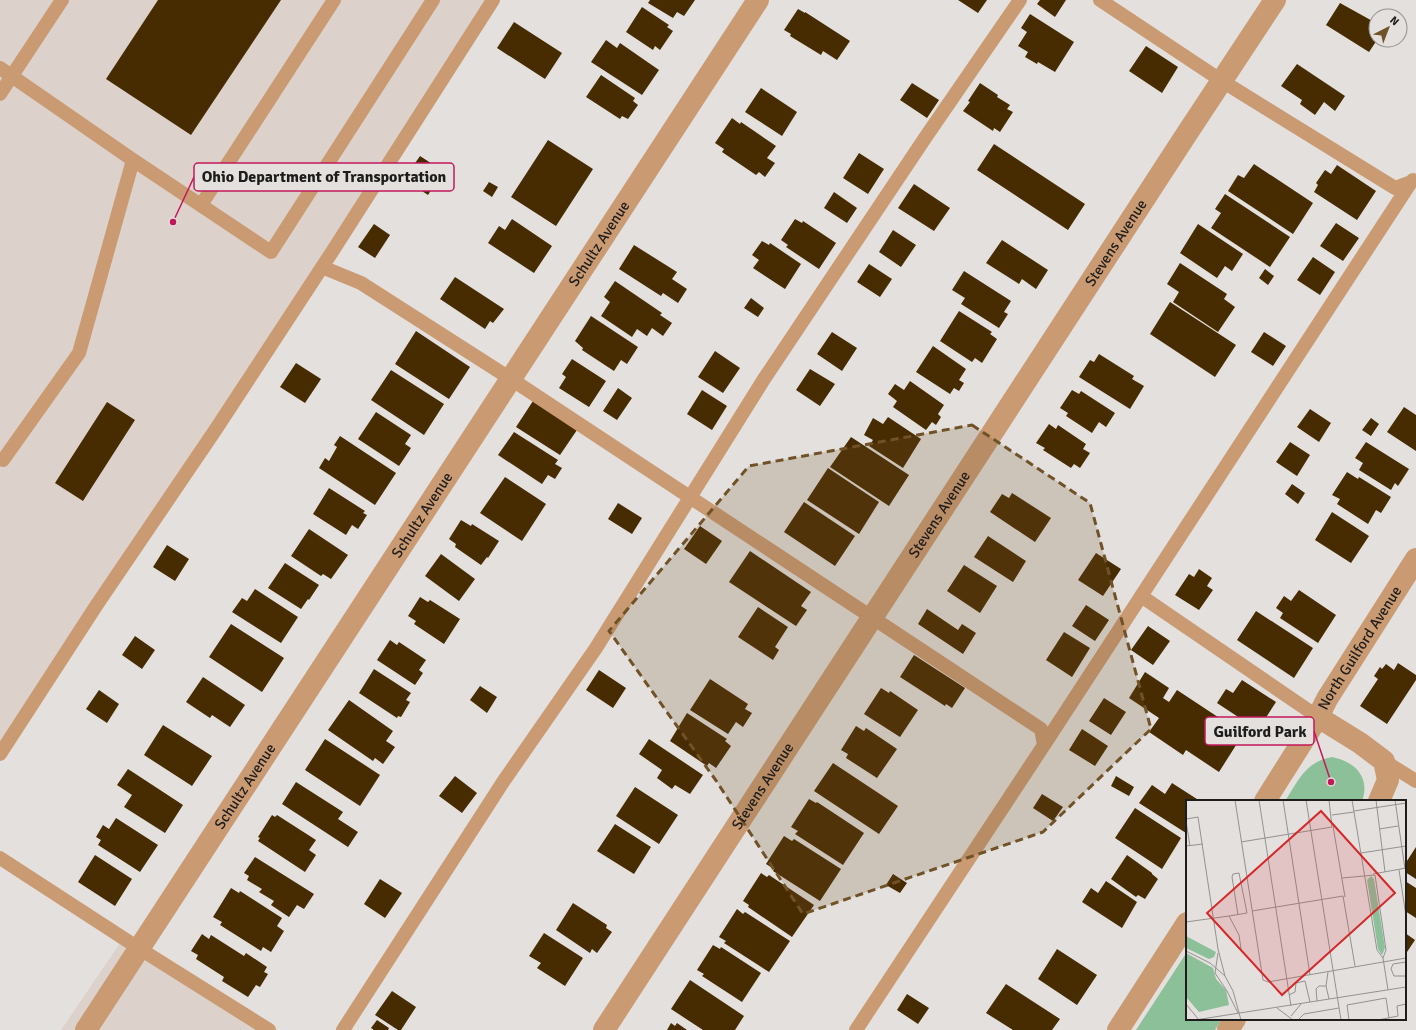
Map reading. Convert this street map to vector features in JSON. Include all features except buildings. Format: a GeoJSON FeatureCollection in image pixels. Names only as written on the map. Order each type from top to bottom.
{"type":"FeatureCollection","features":[{"type":"Feature","properties":{"kind":"street","name":"Schultz Avenue"},"geometry":{"type":"LineString","coordinates":[[86,1030],[758,0]]}},
{"type":"Feature","properties":{"kind":"street","name":"Stevens Avenue"},"geometry":{"type":"LineString","coordinates":[[604,1030],[1275,0]]}},
{"type":"Feature","properties":{"kind":"street","name":"North Guilford Avenue"},"geometry":{"type":"LineString","coordinates":[[1266,800],[1318,717],[1326,699],[1416,559]]}},
{"type":"Feature","properties":{"kind":"street","name":"North Guilford Avenue"},"geometry":{"type":"LineString","coordinates":[[1318,717],[1360,743],[1384,761]]}},
{"type":"Feature","properties":{"kind":"street"},"geometry":{"type":"LineString","coordinates":[[1379,800],[1388,780],[1384,761]]}},
{"type":"Feature","properties":{"kind":"street"},"geometry":{"type":"LineString","coordinates":[[1118,1030],[1186,925]]}},
{"type":"Feature","properties":{"kind":"street"},"geometry":{"type":"LineString","coordinates":[[1228,1030],[1234,1020]]}},
{"type":"Feature","properties":{"kind":"lane"},"geometry":{"type":"LineString","coordinates":[[0,94],[6,72],[62,0]]}},
{"type":"Feature","properties":{"kind":"lane"},"geometry":{"type":"LineString","coordinates":[[201,205],[334,0]]}},
{"type":"Feature","properties":{"kind":"lane"},"geometry":{"type":"LineString","coordinates":[[6,72],[133,160],[271,252],[433,0]]}},
{"type":"Feature","properties":{"kind":"lane"},"geometry":{"type":"LineString","coordinates":[[0,754],[96,606],[211,436],[322,267],[494,0]]}},
{"type":"Feature","properties":{"kind":"lane"},"geometry":{"type":"LineString","coordinates":[[344,1030],[503,782],[596,648],[764,379],[925,138],[1020,0]]}},
{"type":"Feature","properties":{"kind":"lane"},"geometry":{"type":"LineString","coordinates":[[1100,0],[1222,80],[1395,188],[1414,179]]}},
{"type":"Feature","properties":{"kind":"lane"},"geometry":{"type":"LineString","coordinates":[[3,460],[78,353],[133,160]]}},
{"type":"Feature","properties":{"kind":"lane"},"geometry":{"type":"LineString","coordinates":[[856,1030],[1414,179]]}},
{"type":"Feature","properties":{"kind":"lane"},"geometry":{"type":"LineString","coordinates":[[322,267],[361,283],[511,379],[873,617],[1041,729],[1044,745]]}},
{"type":"Feature","properties":{"kind":"lane"},"geometry":{"type":"LineString","coordinates":[[1141,596],[1318,717]]}},
{"type":"Feature","properties":{"kind":"lane"},"geometry":{"type":"LineString","coordinates":[[1384,761],[1416,781]]}},
{"type":"Feature","properties":{"kind":"lane"},"geometry":{"type":"LineString","coordinates":[[0,858],[140,949],[269,1030]]}},
{"type":"Feature","properties":{"kind":"highlighted area"},"geometry":{"type":"Polygon","coordinates":[[[972,425],[1090,503],[1151,729],[1043,832],[803,914],[717,782],[609,631],[749,466],[972,425]]]}},
{"type":"Feature","properties":{"kind":"shaded area"},"geometry":{"type":"Polygon","coordinates":[[[0,0],[492,0],[0,748],[0,0]]]}},
{"type":"Feature","properties":{"kind":"shaded area"},"geometry":{"type":"Polygon","coordinates":[[[127,933],[273,1030],[61,1030],[127,933]]]}},
{"type":"Feature","properties":{"kind":"green space"},"geometry":{"type":"Polygon","coordinates":[[[1332,757],[1354,766],[1359,772],[1364,785],[1362,800],[1286,800],[1304,773],[1315,763],[1332,757]]]}},
{"type":"Feature","properties":{"kind":"green space"},"geometry":{"type":"Polygon","coordinates":[[[1186,954],[1186,1020],[1221,1020],[1215,1030],[1136,1030],[1186,954]]]}},
{"type":"Feature","properties":{"kind":"place","name":"Ohio Department of Transportation"},"geometry":{"type":"Point","coordinates":[173,222]}},
{"type":"Feature","properties":{"kind":"place","name":"Guilford Park"},"geometry":{"type":"Point","coordinates":[1331,782]}}]}
